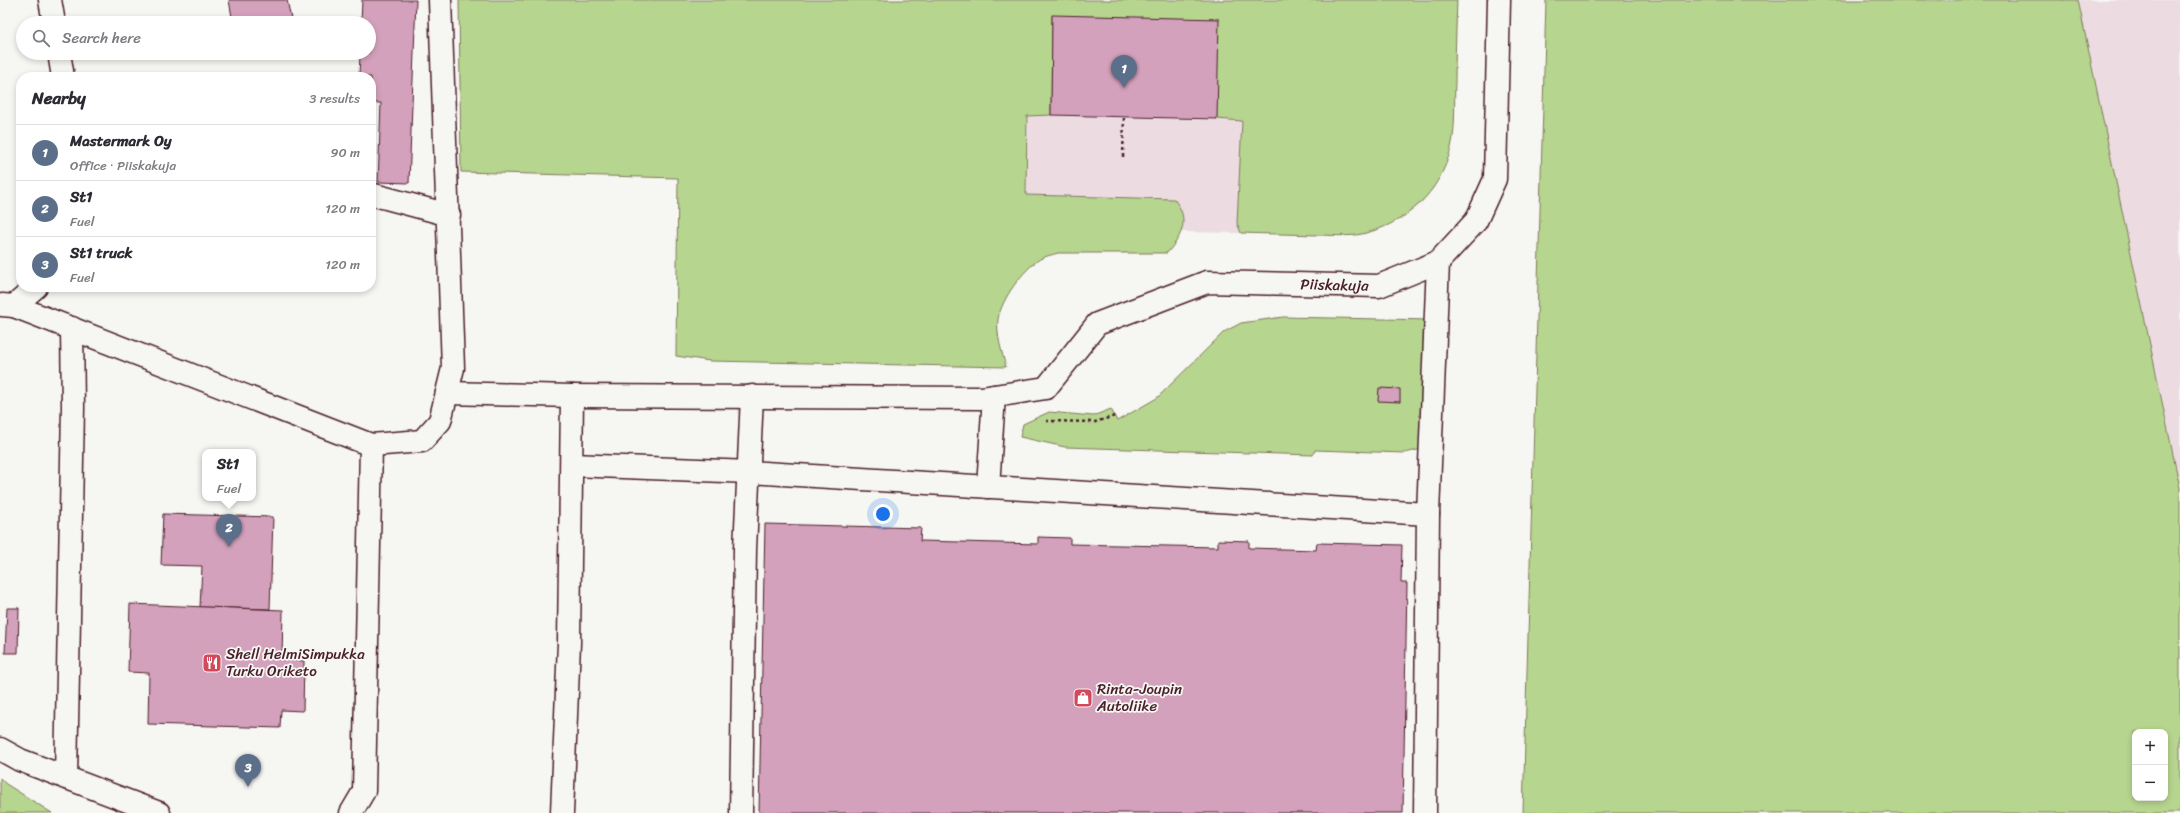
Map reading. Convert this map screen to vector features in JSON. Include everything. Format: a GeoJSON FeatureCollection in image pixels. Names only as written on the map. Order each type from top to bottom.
{"type":"FeatureCollection","features":[{"type":"Feature","properties":{"kind":"street"},"geometry":{"type":"LineString","coordinates":[[50,0],[53,16]]}},
{"type":"Feature","properties":{"kind":"street"},"geometry":{"type":"LineString","coordinates":[[7,306],[72,328],[371,445],[422,441],[440,421],[453,368],[440,0]]}},
{"type":"Feature","properties":{"kind":"street","name":"Piiskakuja"},"geometry":{"type":"LineString","coordinates":[[994,406],[1046,388],[1097,324],[1207,282],[1379,286],[1438,262],[1476,221],[1495,179],[1499,0]]}},
{"type":"Feature","properties":{"kind":"street"},"geometry":{"type":"LineString","coordinates":[[60,60],[62,72]]}},
{"type":"Feature","properties":{"kind":"street"},"geometry":{"type":"LineString","coordinates":[[376,195],[448,214]]}},
{"type":"Feature","properties":{"kind":"street"},"geometry":{"type":"LineString","coordinates":[[1425,813],[1428,514],[1438,262]]}},
{"type":"Feature","properties":{"kind":"street"},"geometry":{"type":"LineString","coordinates":[[7,306],[28,292]]}},
{"type":"Feature","properties":{"kind":"street"},"geometry":{"type":"LineString","coordinates":[[66,778],[73,407],[72,328]]}},
{"type":"Feature","properties":{"kind":"street"},"geometry":{"type":"LineString","coordinates":[[447,393],[572,396],[981,398],[994,406],[988,487]]}},
{"type":"Feature","properties":{"kind":"street"},"geometry":{"type":"LineString","coordinates":[[562,813],[569,643],[572,396]]}},
{"type":"Feature","properties":{"kind":"street"},"geometry":{"type":"LineString","coordinates":[[741,813],[745,549],[750,472],[752,396]]}},
{"type":"Feature","properties":{"kind":"street"},"geometry":{"type":"LineString","coordinates":[[352,813],[364,791],[371,445]]}},
{"type":"Feature","properties":{"kind":"street"},"geometry":{"type":"LineString","coordinates":[[572,465],[750,472],[1428,514]]}},
{"type":"Feature","properties":{"kind":"street"},"geometry":{"type":"LineString","coordinates":[[0,748],[20,760],[159,813]]}},
{"type":"Feature","properties":{"kind":"path"},"geometry":{"type":"LineString","coordinates":[[1123,157],[1124,117]]}},
{"type":"Feature","properties":{"kind":"path"},"geometry":{"type":"LineString","coordinates":[[994,406],[1032,420],[1095,422],[1115,416]]}},
{"type":"Feature","properties":{"kind":"shaded area"},"geometry":{"type":"Polygon","coordinates":[[[1029,0],[1457,0],[1454,126],[1451,148],[1444,168],[1434,188],[1420,205],[1401,218],[1381,228],[1361,234],[1340,235],[1026,229],[1029,0]]]}},
{"type":"Feature","properties":{"kind":"shaded area"},"geometry":{"type":"Polygon","coordinates":[[[2078,0],[2180,0],[2180,488],[2078,0]]]}},
{"type":"Feature","properties":{"kind":"green space"},"geometry":{"type":"Polygon","coordinates":[[[459,0],[1457,0],[1453,140],[1446,164],[1439,179],[1430,192],[1419,204],[1393,223],[1362,234],[1345,236],[1241,233],[1237,223],[1242,121],[1217,119],[1052,16],[1051,115],[1027,116],[1026,195],[1174,199],[1182,213],[1183,220],[1177,240],[1167,253],[1058,253],[1040,259],[1020,277],[1000,311],[998,331],[1006,367],[710,361],[676,356],[678,178],[461,172],[459,0]]]}},
{"type":"Feature","properties":{"kind":"green space"},"geometry":{"type":"Polygon","coordinates":[[[1546,0],[2078,0],[2180,488],[2180,813],[1523,813],[1546,0]]]}},
{"type":"Feature","properties":{"kind":"green space"},"geometry":{"type":"Polygon","coordinates":[[[1283,317],[1432,320],[1426,448],[1405,453],[1315,450],[1313,455],[1065,447],[1020,437],[1023,424],[1049,412],[1093,416],[1111,409],[1117,421],[1157,398],[1224,332],[1241,323],[1283,317]]]}},
{"type":"Feature","properties":{"kind":"green space"},"geometry":{"type":"Polygon","coordinates":[[[0,778],[6,784],[52,813],[0,813],[0,778]]]}},
{"type":"Feature","properties":{"kind":"building"},"geometry":{"type":"Polygon","coordinates":[[[229,0],[287,0],[290,16],[232,16],[229,0]]]}},
{"type":"Feature","properties":{"kind":"building"},"geometry":{"type":"Polygon","coordinates":[[[362,0],[416,0],[409,183],[378,182],[381,103],[376,103],[376,72],[359,72],[360,60],[376,60],[376,16],[361,16],[362,0]]]}},
{"type":"Feature","properties":{"kind":"building"},"geometry":{"type":"Polygon","coordinates":[[[1052,15],[1219,19],[1217,119],[1051,115],[1052,15]]]}},
{"type":"Feature","properties":{"kind":"building"},"geometry":{"type":"Polygon","coordinates":[[[1379,388],[1400,389],[1400,402],[1378,401],[1379,388]]]}},
{"type":"Feature","properties":{"kind":"building"},"geometry":{"type":"Polygon","coordinates":[[[163,514],[273,517],[270,609],[200,607],[202,566],[161,565],[163,514]]]}},
{"type":"Feature","properties":{"kind":"building","name":"Rinta-Joupin Autoliike"},"geometry":{"type":"Polygon","coordinates":[[[765,524],[921,528],[920,541],[1038,544],[1038,537],[1070,538],[1070,544],[1218,547],[1218,540],[1249,541],[1249,548],[1316,550],[1317,543],[1402,545],[1401,583],[1407,583],[1403,813],[759,813],[765,524]]]}},
{"type":"Feature","properties":{"kind":"building"},"geometry":{"type":"Polygon","coordinates":[[[130,604],[283,610],[282,660],[304,661],[303,711],[281,710],[280,728],[148,724],[149,673],[128,672],[130,604]]]}},
{"type":"Feature","properties":{"kind":"building"},"geometry":{"type":"Polygon","coordinates":[[[7,608],[19,608],[18,653],[5,653],[7,608]]]}},
{"type":"Feature","properties":{"kind":"place","name":"Mastermark Oy"},"geometry":{"type":"Point","coordinates":[1124,88]}},
{"type":"Feature","properties":{"kind":"place","name":"St1"},"geometry":{"type":"Point","coordinates":[229,547]}},
{"type":"Feature","properties":{"kind":"place","name":"Shell HelmiSimpukka Turku Oriketo"},"geometry":{"type":"Point","coordinates":[212,663]}},
{"type":"Feature","properties":{"kind":"place","name":"Rinta-Joupin Autoliike"},"geometry":{"type":"Point","coordinates":[1083,698]}},
{"type":"Feature","properties":{"kind":"place","name":"St1 truck"},"geometry":{"type":"Point","coordinates":[248,787]}}]}
